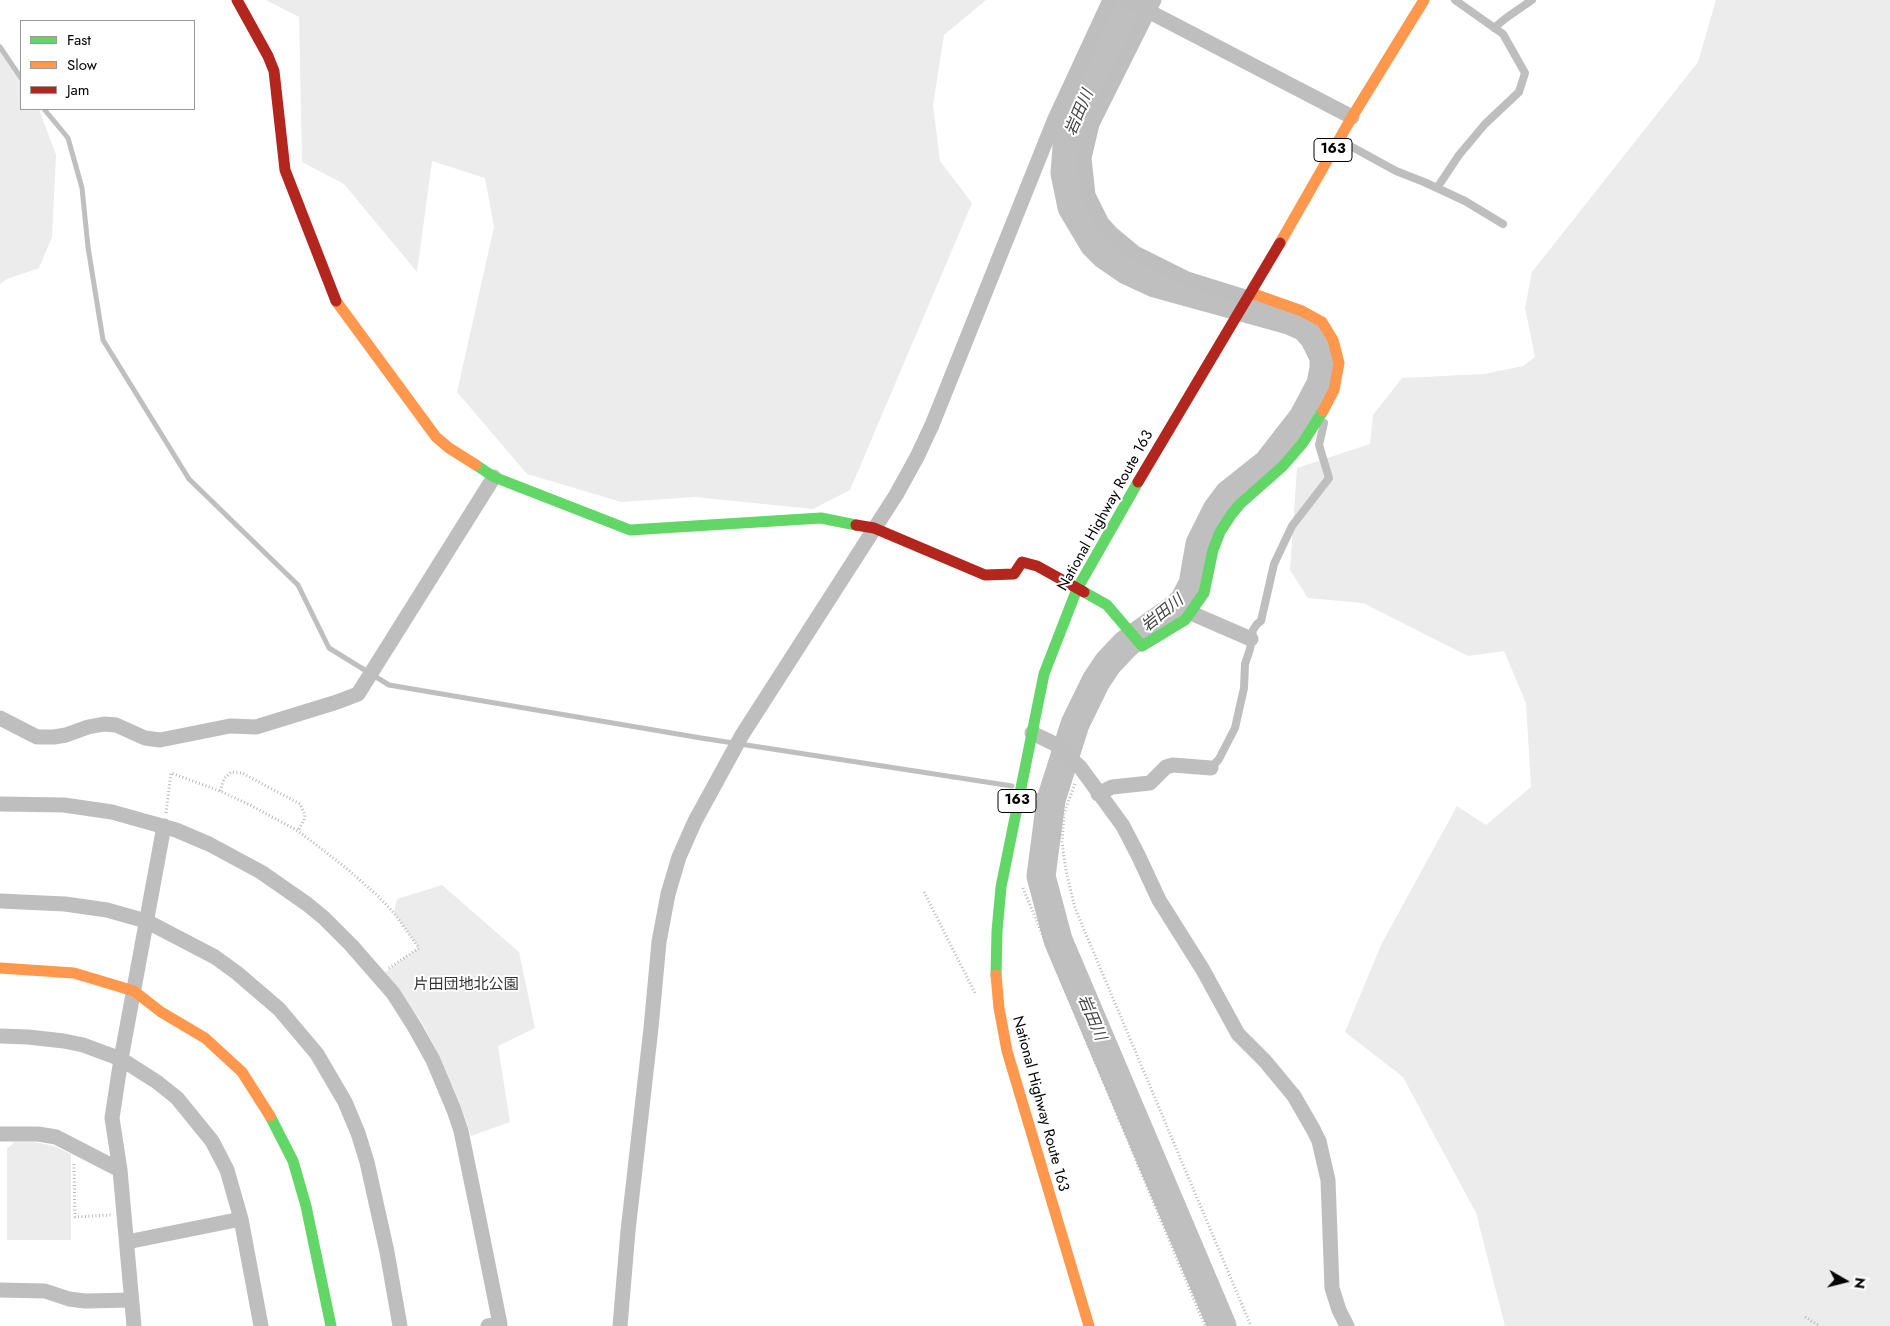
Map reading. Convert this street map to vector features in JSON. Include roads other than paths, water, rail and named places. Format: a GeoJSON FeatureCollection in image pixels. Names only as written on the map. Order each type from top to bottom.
{"type":"FeatureCollection","features":[{"type":"Feature","properties":{"kind":"main road"},"geometry":{"type":"LineString","coordinates":[[237,0],[268,56],[274,71],[285,170],[335,300],[436,437],[449,448],[494,477],[630,530],[821,518],[874,528],[985,575],[1014,574],[1022,562],[1037,566],[1107,605],[1142,646],[1185,620],[1204,593],[1213,550],[1231,515],[1240,504],[1283,466],[1313,430],[1334,390],[1339,363],[1337,351],[1328,330],[1322,322],[1308,314],[1248,298]]}},
{"type":"Feature","properties":{"kind":"main road","name":"National Highway Route 163"},"geometry":{"type":"LineString","coordinates":[[1089,1326],[1042,1172],[1006,1042],[996,973],[997,931],[1004,873],[1044,674],[1077,589],[1132,491],[1248,298],[1352,117],[1424,0]]}},
{"type":"Feature","properties":{"kind":"main road"},"geometry":{"type":"LineString","coordinates":[[0,968],[74,973],[134,991],[161,1012],[205,1038],[242,1072],[266,1108],[293,1161],[306,1206],[331,1326]]}},
{"type":"Feature","properties":{"kind":"street"},"geometry":{"type":"LineString","coordinates":[[620,1326],[628,1231],[659,942],[668,894],[679,857],[695,821],[742,735],[896,496],[932,425],[1054,121],[1110,0]]}},
{"type":"Feature","properties":{"kind":"street"},"geometry":{"type":"LineString","coordinates":[[1127,0],[1148,7],[1352,117]]}},
{"type":"Feature","properties":{"kind":"street"},"geometry":{"type":"LineString","coordinates":[[1148,7],[1092,124],[1084,158],[1088,195],[1102,223],[1135,253],[1187,279],[1248,298]]}},
{"type":"Feature","properties":{"kind":"street"},"geometry":{"type":"LineString","coordinates":[[0,718],[37,737],[66,735],[88,727],[104,724],[116,725],[144,738],[160,740],[230,726],[256,727],[358,694],[494,477]]}},
{"type":"Feature","properties":{"kind":"street"},"geometry":{"type":"LineString","coordinates":[[1191,612],[1251,639]]}},
{"type":"Feature","properties":{"kind":"street"},"geometry":{"type":"LineString","coordinates":[[1032,733],[1055,744],[1081,769],[1122,826],[1159,900],[1203,970],[1238,1034],[1265,1061],[1294,1096],[1314,1128],[1322,1151],[1328,1180],[1332,1288],[1339,1310],[1347,1326]]}},
{"type":"Feature","properties":{"kind":"street"},"geometry":{"type":"LineString","coordinates":[[1098,794],[1112,787],[1150,783],[1162,770],[1173,765],[1193,765],[1210,768]]}},
{"type":"Feature","properties":{"kind":"street"},"geometry":{"type":"LineString","coordinates":[[0,804],[64,805],[112,812],[164,826],[209,844],[261,872],[291,892],[324,918],[378,975],[393,993],[424,1043],[433,1060],[456,1117],[500,1324],[488,1326]]}},
{"type":"Feature","properties":{"kind":"street"},"geometry":{"type":"LineString","coordinates":[[134,1326],[120,1170],[112,1118],[164,826]]}},
{"type":"Feature","properties":{"kind":"street"},"geometry":{"type":"LineString","coordinates":[[0,901],[82,906],[107,910],[146,921],[198,947],[237,972],[279,1009],[317,1054],[345,1102],[367,1162],[387,1252],[400,1326]]}},
{"type":"Feature","properties":{"kind":"street"},"geometry":{"type":"LineString","coordinates":[[0,1036],[64,1041],[83,1045],[121,1059],[157,1082],[176,1098],[212,1141],[227,1170],[241,1219],[261,1326]]}},
{"type":"Feature","properties":{"kind":"street"},"geometry":{"type":"LineString","coordinates":[[0,1134],[38,1134],[56,1137],[120,1170]]}},
{"type":"Feature","properties":{"kind":"street"},"geometry":{"type":"LineString","coordinates":[[127,1242],[241,1219]]}},
{"type":"Feature","properties":{"kind":"street"},"geometry":{"type":"LineString","coordinates":[[0,1290],[45,1290],[69,1299],[85,1301],[131,1300]]}},
{"type":"Feature","properties":{"kind":"lane"},"geometry":{"type":"LineString","coordinates":[[1437,188],[1459,155],[1480,130],[1519,92],[1524,73],[1503,34],[1455,0]]}},
{"type":"Feature","properties":{"kind":"lane"},"geometry":{"type":"LineString","coordinates":[[1494,28],[1532,0]]}},
{"type":"Feature","properties":{"kind":"lane"},"geometry":{"type":"LineString","coordinates":[[1339,140],[1396,170],[1465,201],[1503,224]]}},
{"type":"Feature","properties":{"kind":"lane"},"geometry":{"type":"LineString","coordinates":[[1210,768],[1219,759],[1235,728],[1244,688],[1245,664],[1253,630],[1262,621],[1274,564],[1292,526],[1329,478],[1319,445],[1326,407]]}},
{"type":"Feature","properties":{"kind":"waterway","name":"岩田川"},"geometry":{"type":"LineString","coordinates":[[1133,0],[1075,117],[1068,135],[1065,173],[1072,207],[1094,244],[1105,255],[1127,270],[1155,283],[1289,320],[1305,327],[1314,337],[1324,357],[1321,384],[1303,418],[1268,463],[1229,494],[1217,510],[1200,544],[1193,584],[1184,601],[1126,644],[1108,663],[1096,681],[1075,724],[1051,800],[1041,876],[1058,940],[1222,1326]]}},
{"type":"Feature","properties":{"kind":"waterway"},"geometry":{"type":"LineString","coordinates":[[0,47],[20,77]]}},
{"type":"Feature","properties":{"kind":"waterway"},"geometry":{"type":"LineString","coordinates":[[45,110],[68,138],[82,188],[88,247],[103,340],[189,479],[298,585],[329,648],[389,685],[701,738],[1012,786]]}},
{"type":"Feature","properties":{"kind":"waterway"},"geometry":{"type":"LineString","coordinates":[[1035,795],[1051,800]]}},
{"type":"Feature","properties":{"kind":"park label","name":"片田団地北公園"},"geometry":{"type":"Point","coordinates":[466,985]}}]}
